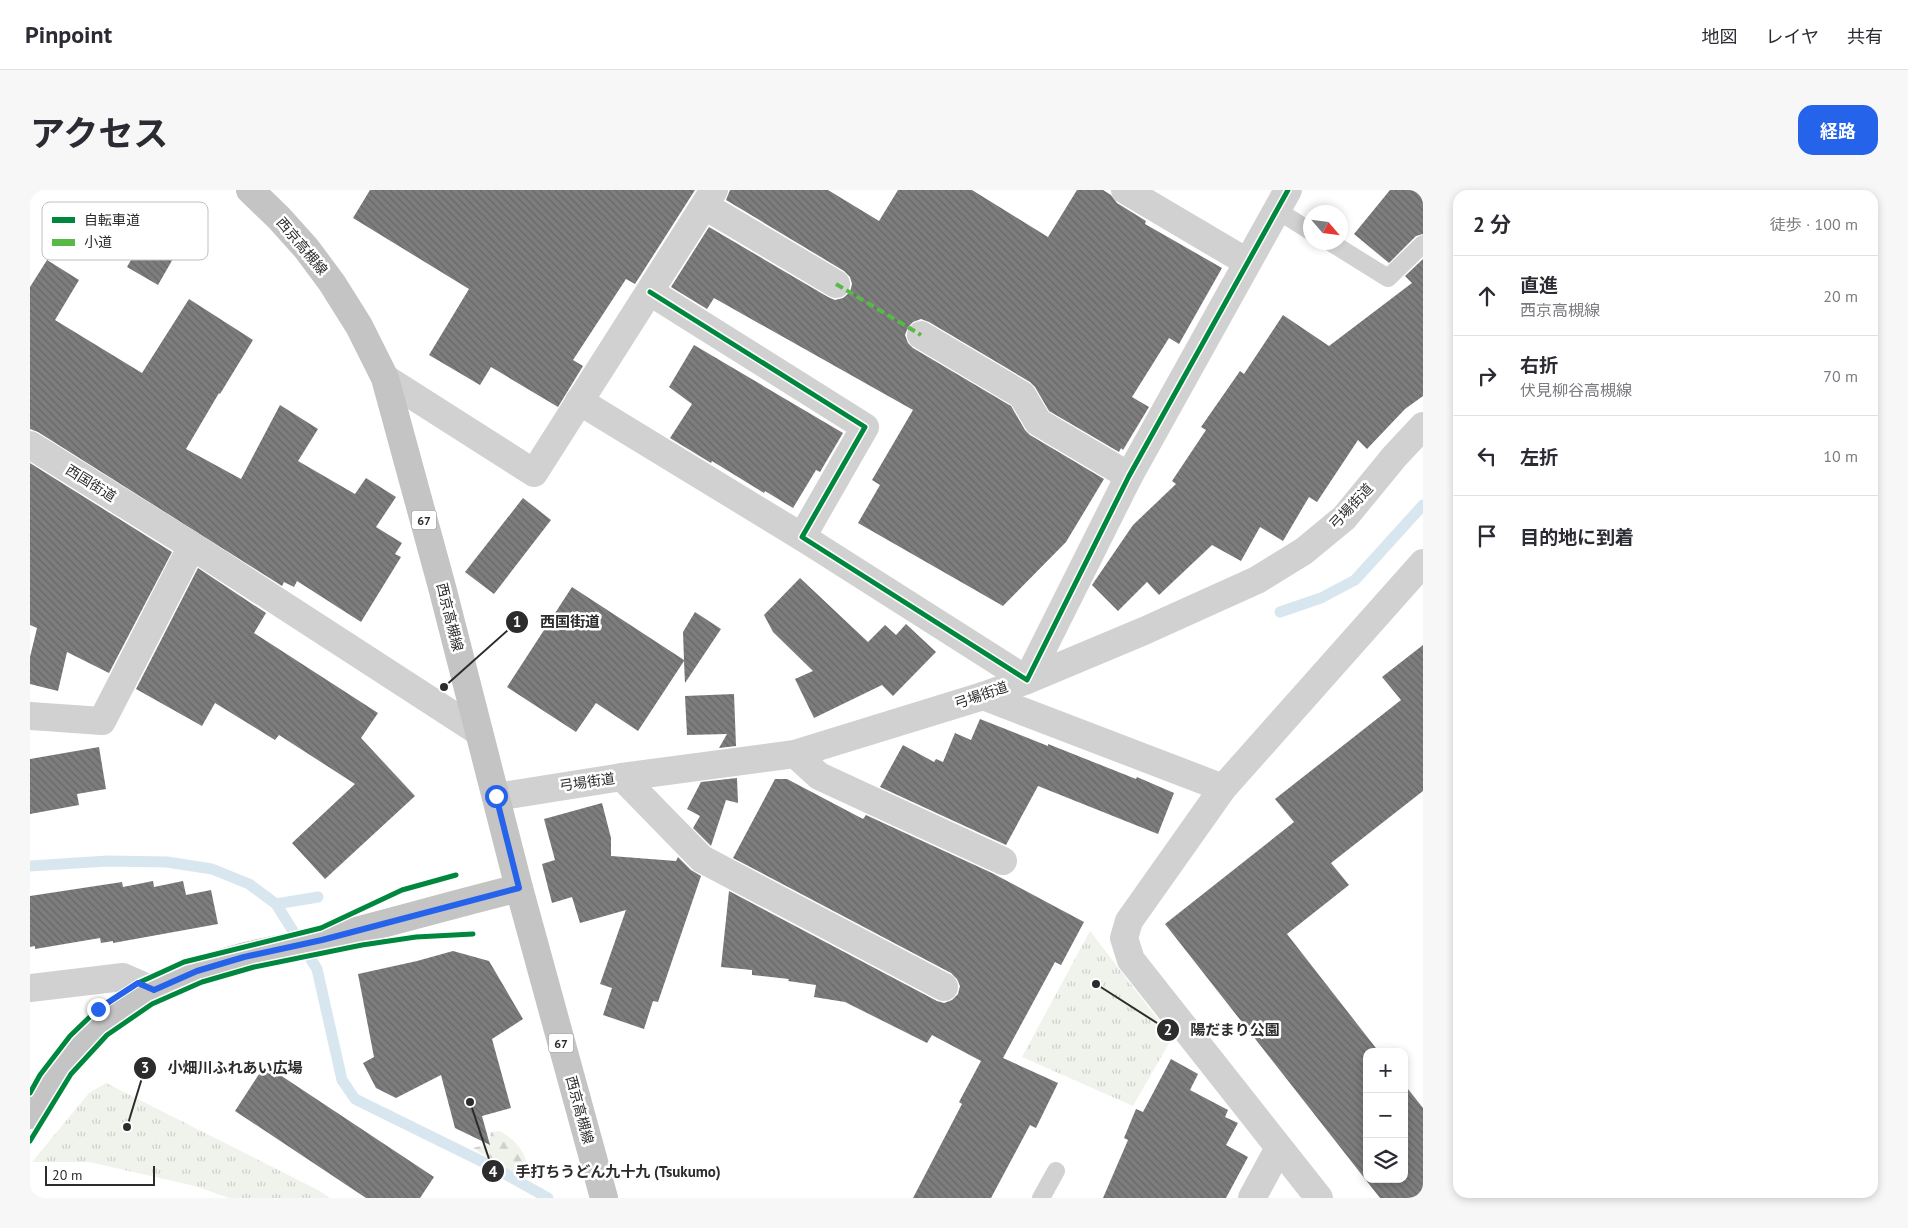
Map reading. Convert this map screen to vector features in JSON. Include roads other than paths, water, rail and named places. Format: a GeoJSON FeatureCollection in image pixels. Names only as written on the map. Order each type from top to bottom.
{"type":"FeatureCollection","features":[{"type":"Feature","properties":{"kind":"main road","name":"西京高槻線"},"geometry":{"type":"LineString","coordinates":[[250,190],[306,248],[332,283],[359,326],[385,378],[442,587],[519,888],[604,1198]]}},
{"type":"Feature","properties":{"kind":"main road"},"geometry":{"type":"LineString","coordinates":[[30,1115],[45,1088],[75,1048],[104,1021],[154,990],[197,971],[244,957],[322,940],[519,888]]}},
{"type":"Feature","properties":{"kind":"street"},"geometry":{"type":"LineString","coordinates":[[1125,190],[1247,262]]}},
{"type":"Feature","properties":{"kind":"street"},"geometry":{"type":"LineString","coordinates":[[385,378],[534,473],[709,198],[836,284]]}},
{"type":"Feature","properties":{"kind":"street"},"geometry":{"type":"LineString","coordinates":[[579,401],[802,537],[1027,680],[1129,476],[1282,200]]}},
{"type":"Feature","properties":{"kind":"street"},"geometry":{"type":"LineString","coordinates":[[650,292],[865,427],[802,537]]}},
{"type":"Feature","properties":{"kind":"street"},"geometry":{"type":"LineString","coordinates":[[921,335],[1022,396],[1038,422],[1129,476]]}},
{"type":"Feature","properties":{"kind":"street","name":"弓場街道"},"geometry":{"type":"LineString","coordinates":[[496,796],[795,754],[983,696],[1027,680],[1144,631],[1257,580],[1304,551],[1344,518],[1394,457],[1423,426]]}},
{"type":"Feature","properties":{"kind":"street","name":"西国街道"},"geometry":{"type":"LineString","coordinates":[[30,445],[192,546],[479,732]]}},
{"type":"Feature","properties":{"kind":"street"},"geometry":{"type":"LineString","coordinates":[[30,716],[102,721],[192,546]]}},
{"type":"Feature","properties":{"kind":"street"},"geometry":{"type":"LineString","coordinates":[[1319,1198],[1131,960],[1124,938],[1129,920],[1223,788],[1423,562]]}},
{"type":"Feature","properties":{"kind":"street"},"geometry":{"type":"LineString","coordinates":[[983,696],[1223,788]]}},
{"type":"Feature","properties":{"kind":"street"},"geometry":{"type":"LineString","coordinates":[[795,754],[818,776],[1003,861]]}},
{"type":"Feature","properties":{"kind":"street"},"geometry":{"type":"LineString","coordinates":[[622,777],[702,859],[944,988]]}},
{"type":"Feature","properties":{"kind":"street"},"geometry":{"type":"LineString","coordinates":[[30,988],[122,976],[154,990]]}},
{"type":"Feature","properties":{"kind":"street"},"geometry":{"type":"LineString","coordinates":[[1252,1198],[1279,1148]]}},
{"type":"Feature","properties":{"kind":"lane"},"geometry":{"type":"LineString","coordinates":[[1282,200],[1303,222]]}},
{"type":"Feature","properties":{"kind":"lane"},"geometry":{"type":"LineString","coordinates":[[1343,250],[1388,278],[1423,244]]}},
{"type":"Feature","properties":{"kind":"lane"},"geometry":{"type":"LineString","coordinates":[[1041,1198],[1056,1171]]}},
{"type":"Feature","properties":{"kind":"waterway"},"geometry":{"type":"LineString","coordinates":[[1280,612],[1321,598],[1355,580],[1423,505]]}},
{"type":"Feature","properties":{"kind":"waterway"},"geometry":{"type":"LineString","coordinates":[[30,866],[108,861],[167,862],[212,869],[249,884],[276,904],[317,969],[342,1080],[355,1099],[491,1166],[548,1198]]}},
{"type":"Feature","properties":{"kind":"waterway"},"geometry":{"type":"LineString","coordinates":[[276,904],[318,897]]}},
{"type":"Feature","properties":{"kind":"place","name":"西国街道"},"geometry":{"type":"Point","coordinates":[444,687]}},
{"type":"Feature","properties":{"kind":"place","name":"陽だまり公園"},"geometry":{"type":"Point","coordinates":[1096,984]}},
{"type":"Feature","properties":{"kind":"place","name":"手打ちうどん九十九 (Tsukumo)"},"geometry":{"type":"Point","coordinates":[470,1102]}},
{"type":"Feature","properties":{"kind":"place","name":"小畑川ふれあい広場"},"geometry":{"type":"Point","coordinates":[127,1127]}}]}
